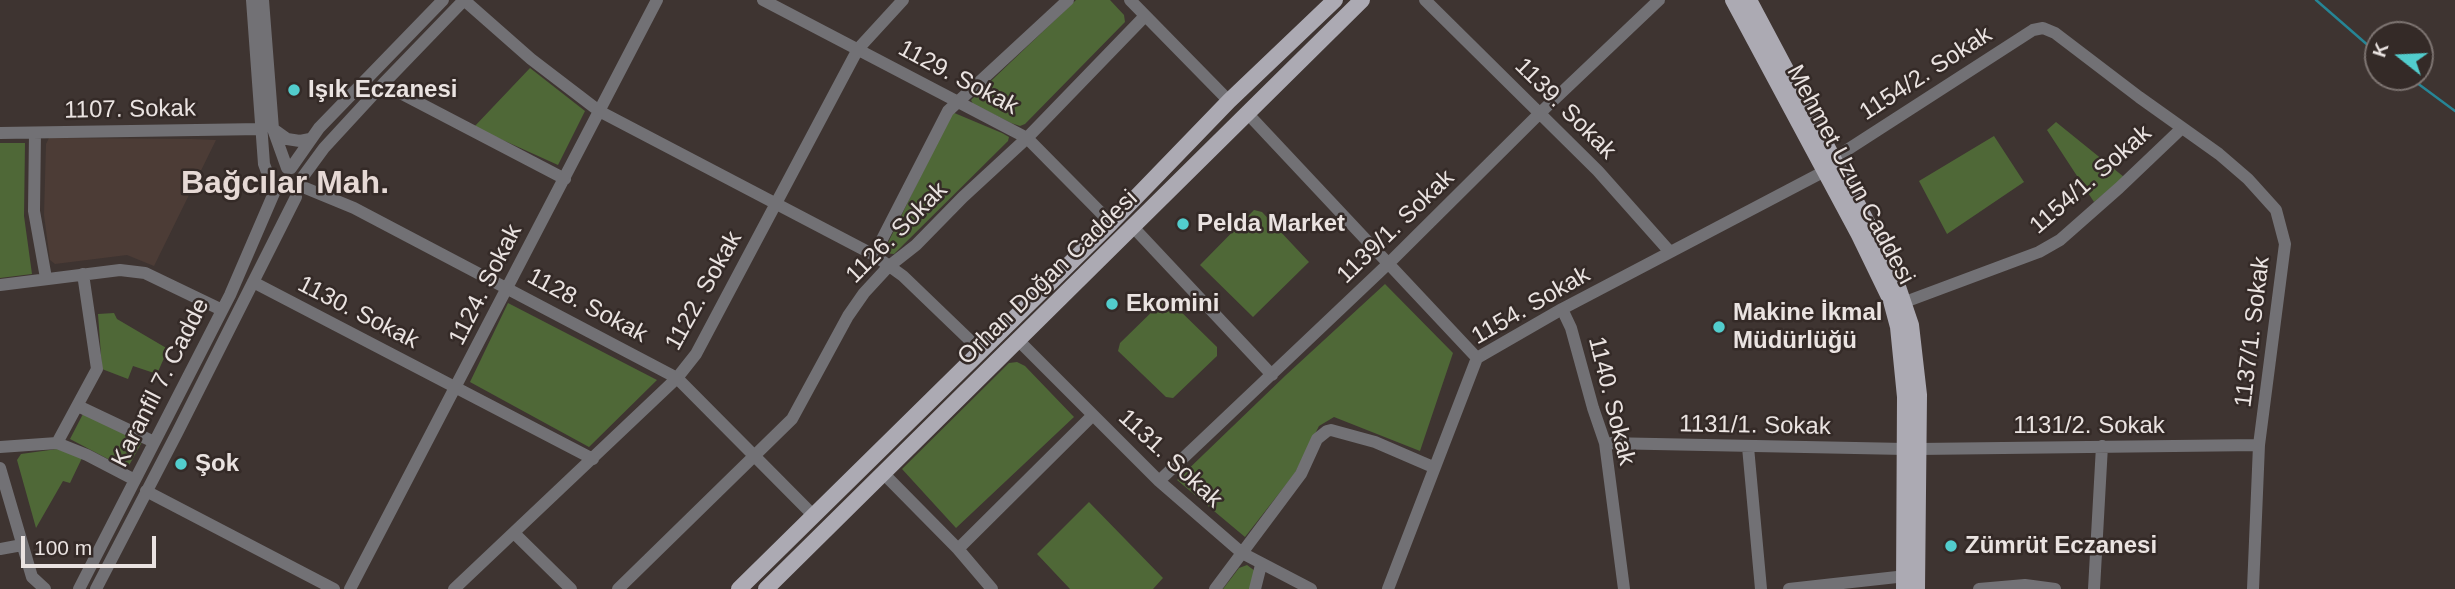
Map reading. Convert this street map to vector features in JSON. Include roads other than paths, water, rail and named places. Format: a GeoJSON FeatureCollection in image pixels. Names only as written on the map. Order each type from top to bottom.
{"type":"FeatureCollection","features":[{"type":"Feature","properties":{"kind":"main road"},"geometry":{"type":"LineString","coordinates":[[739,589],[1335,0]]}},
{"type":"Feature","properties":{"kind":"main road","name":"Orhan Doğan Caddesi"},"geometry":{"type":"LineString","coordinates":[[766,589],[1362,0]]}},
{"type":"Feature","properties":{"kind":"main road","name":"Mehmet Uzun Caddesi"},"geometry":{"type":"LineString","coordinates":[[1733,0],[1828,165],[1895,314],[1911,449],[1905,582]]}},
{"type":"Feature","properties":{"kind":"main road"},"geometry":{"type":"LineString","coordinates":[[1749,0],[1828,165],[1892,269],[1912,325],[1919,395],[1911,449],[1917,589]]}},
{"type":"Feature","properties":{"kind":"street"},"geometry":{"type":"LineString","coordinates":[[252,0],[268,129],[289,168],[298,172],[300,187],[283,199],[273,188],[264,164],[268,129],[263,0]]}},
{"type":"Feature","properties":{"kind":"street"},"geometry":{"type":"LineString","coordinates":[[464,0],[531,59],[599,111],[873,255],[903,276],[981,351]]}},
{"type":"Feature","properties":{"kind":"street","name":"Karanfil 7. Cadde"},"geometry":{"type":"LineString","coordinates":[[96,589],[300,187],[324,148],[464,0]]}},
{"type":"Feature","properties":{"kind":"street","name":"1124. Sokak"},"geometry":{"type":"LineString","coordinates":[[350,589],[657,0]]}},
{"type":"Feature","properties":{"kind":"street","name":"1129. Sokak"},"geometry":{"type":"LineString","coordinates":[[763,0],[1027,138],[1111,223]]}},
{"type":"Feature","properties":{"kind":"street","name":"1122. Sokak"},"geometry":{"type":"LineString","coordinates":[[454,589],[677,378],[696,354],[858,49],[904,0]]}},
{"type":"Feature","properties":{"kind":"street"},"geometry":{"type":"LineString","coordinates":[[873,255],[948,111],[1068,0]]}},
{"type":"Feature","properties":{"kind":"street"},"geometry":{"type":"LineString","coordinates":[[1130,0],[1230,101]]}},
{"type":"Feature","properties":{"kind":"street","name":"1139. Sokak"},"geometry":{"type":"LineString","coordinates":[[1425,0],[1598,171],[1670,252]]}},
{"type":"Feature","properties":{"kind":"street","name":"1139/1. Sokak"},"geometry":{"type":"LineString","coordinates":[[1159,481],[1390,262],[1659,0]]}},
{"type":"Feature","properties":{"kind":"street"},"geometry":{"type":"LineString","coordinates":[[273,188],[275,173],[289,168],[310,139],[437,2]]}},
{"type":"Feature","properties":{"kind":"street","name":"1126. Sokak"},"geometry":{"type":"LineString","coordinates":[[618,589],[792,419],[848,316],[864,293],[888,267],[916,245],[1027,138],[1144,16]]}},
{"type":"Feature","properties":{"kind":"street","name":"1154/2. Sokak"},"geometry":{"type":"LineString","coordinates":[[1828,165],[2033,30],[2043,28]]}},
{"type":"Feature","properties":{"kind":"street","name":"1137/1. Sokak"},"geometry":{"type":"LineString","coordinates":[[2043,28],[2055,33],[2248,179],[2276,210],[2285,244],[2259,445],[2253,589]]}},
{"type":"Feature","properties":{"kind":"street"},"geometry":{"type":"LineString","coordinates":[[383,84],[565,178]]}},
{"type":"Feature","properties":{"kind":"street"},"geometry":{"type":"LineString","coordinates":[[1248,114],[1390,262],[1477,358]]}},
{"type":"Feature","properties":{"kind":"street","name":"1154/1. Sokak"},"geometry":{"type":"LineString","coordinates":[[1905,302],[2039,253],[2060,240],[2182,128]]}},
{"type":"Feature","properties":{"kind":"street"},"geometry":{"type":"LineString","coordinates":[[268,129],[287,139],[310,139]]}},
{"type":"Feature","properties":{"kind":"street","name":"1107. Sokak"},"geometry":{"type":"LineString","coordinates":[[0,133],[268,129]]}},
{"type":"Feature","properties":{"kind":"street"},"geometry":{"type":"LineString","coordinates":[[35,133],[34,211],[46,278]]}},
{"type":"Feature","properties":{"kind":"street","name":"1154. Sokak"},"geometry":{"type":"LineString","coordinates":[[1388,589],[1477,358],[1828,165]]}},
{"type":"Feature","properties":{"kind":"street","name":"1128. Sokak"},"geometry":{"type":"LineString","coordinates":[[300,187],[354,208],[677,378],[814,516]]}},
{"type":"Feature","properties":{"kind":"street","name":"Karanfil 7. Cadde"},"geometry":{"type":"LineString","coordinates":[[79,589],[222,310],[273,188]]}},
{"type":"Feature","properties":{"kind":"street"},"geometry":{"type":"LineString","coordinates":[[1133,227],[1272,375]]}},
{"type":"Feature","properties":{"kind":"street"},"geometry":{"type":"LineString","coordinates":[[0,285],[120,270],[145,273],[222,310]]}},
{"type":"Feature","properties":{"kind":"street"},"geometry":{"type":"LineString","coordinates":[[57,443],[97,369],[83,274]]}},
{"type":"Feature","properties":{"kind":"street","name":"1130. Sokak"},"geometry":{"type":"LineString","coordinates":[[253,282],[593,459]]}},
{"type":"Feature","properties":{"kind":"street","name":"1140. Sokak"},"geometry":{"type":"LineString","coordinates":[[1562,309],[1571,328],[1592,408],[1605,443],[1623,589]]}},
{"type":"Feature","properties":{"kind":"street","name":"1131. Sokak"},"geometry":{"type":"LineString","coordinates":[[1017,339],[1159,481],[1242,553],[1311,589]]}},
{"type":"Feature","properties":{"kind":"street"},"geometry":{"type":"LineString","coordinates":[[78,406],[154,442]]}},
{"type":"Feature","properties":{"kind":"street"},"geometry":{"type":"LineString","coordinates":[[958,549],[1092,416]]}},
{"type":"Feature","properties":{"kind":"street"},"geometry":{"type":"LineString","coordinates":[[1215,589],[1301,474],[1317,439],[1327,431],[1331,429],[1375,442],[1433,467]]}},
{"type":"Feature","properties":{"kind":"street"},"geometry":{"type":"LineString","coordinates":[[0,447],[57,443],[135,480]]}},
{"type":"Feature","properties":{"kind":"street","name":"1131/1. Sokak"},"geometry":{"type":"LineString","coordinates":[[1605,443],[1911,449]]}},
{"type":"Feature","properties":{"kind":"street","name":"1131/2. Sokak"},"geometry":{"type":"LineString","coordinates":[[1911,449],[2259,445]]}},
{"type":"Feature","properties":{"kind":"street"},"geometry":{"type":"LineString","coordinates":[[2094,589],[2102,446]]}},
{"type":"Feature","properties":{"kind":"street"},"geometry":{"type":"LineString","coordinates":[[1748,447],[1761,589]]}},
{"type":"Feature","properties":{"kind":"street"},"geometry":{"type":"LineString","coordinates":[[0,468],[32,577],[45,589]]}},
{"type":"Feature","properties":{"kind":"street"},"geometry":{"type":"LineString","coordinates":[[884,474],[958,549],[992,589]]}},
{"type":"Feature","properties":{"kind":"street"},"geometry":{"type":"LineString","coordinates":[[146,491],[334,589]]}},
{"type":"Feature","properties":{"kind":"street"},"geometry":{"type":"LineString","coordinates":[[514,533],[571,589]]}},
{"type":"Feature","properties":{"kind":"street"},"geometry":{"type":"LineString","coordinates":[[0,549],[22,545]]}},
{"type":"Feature","properties":{"kind":"street"},"geometry":{"type":"LineString","coordinates":[[1255,589],[1262,565]]}},
{"type":"Feature","properties":{"kind":"street"},"geometry":{"type":"LineString","coordinates":[[1788,589],[1905,582]]}},
{"type":"Feature","properties":{"kind":"street"},"geometry":{"type":"LineString","coordinates":[[1979,589],[2025,585],[2055,589]]}},
{"type":"Feature","properties":{"kind":"waterway"},"geometry":{"type":"LineString","coordinates":[[2316,0],[2364,42]]}},
{"type":"Feature","properties":{"kind":"waterway"},"geometry":{"type":"LineString","coordinates":[[2428,91],[2455,111]]}},
{"type":"Feature","properties":{"kind":"place","name":"Işık Eczanesi"},"geometry":{"type":"Point","coordinates":[294,90]}},
{"type":"Feature","properties":{"kind":"place","name":"Pelda Market"},"geometry":{"type":"Point","coordinates":[1183,224]}},
{"type":"Feature","properties":{"kind":"place","name":"Ekomini"},"geometry":{"type":"Point","coordinates":[1112,304]}},
{"type":"Feature","properties":{"kind":"place","name":"Makine İkmal Müdürlüğü"},"geometry":{"type":"Point","coordinates":[1719,327]}},
{"type":"Feature","properties":{"kind":"place","name":"Şok"},"geometry":{"type":"Point","coordinates":[181,464]}},
{"type":"Feature","properties":{"kind":"place","name":"Zümrüt Eczanesi"},"geometry":{"type":"Point","coordinates":[1951,546]}},
{"type":"Feature","properties":{"kind":"district","name":"Bağcılar Mah."},"geometry":{"type":"Point","coordinates":[285,184]}}]}
